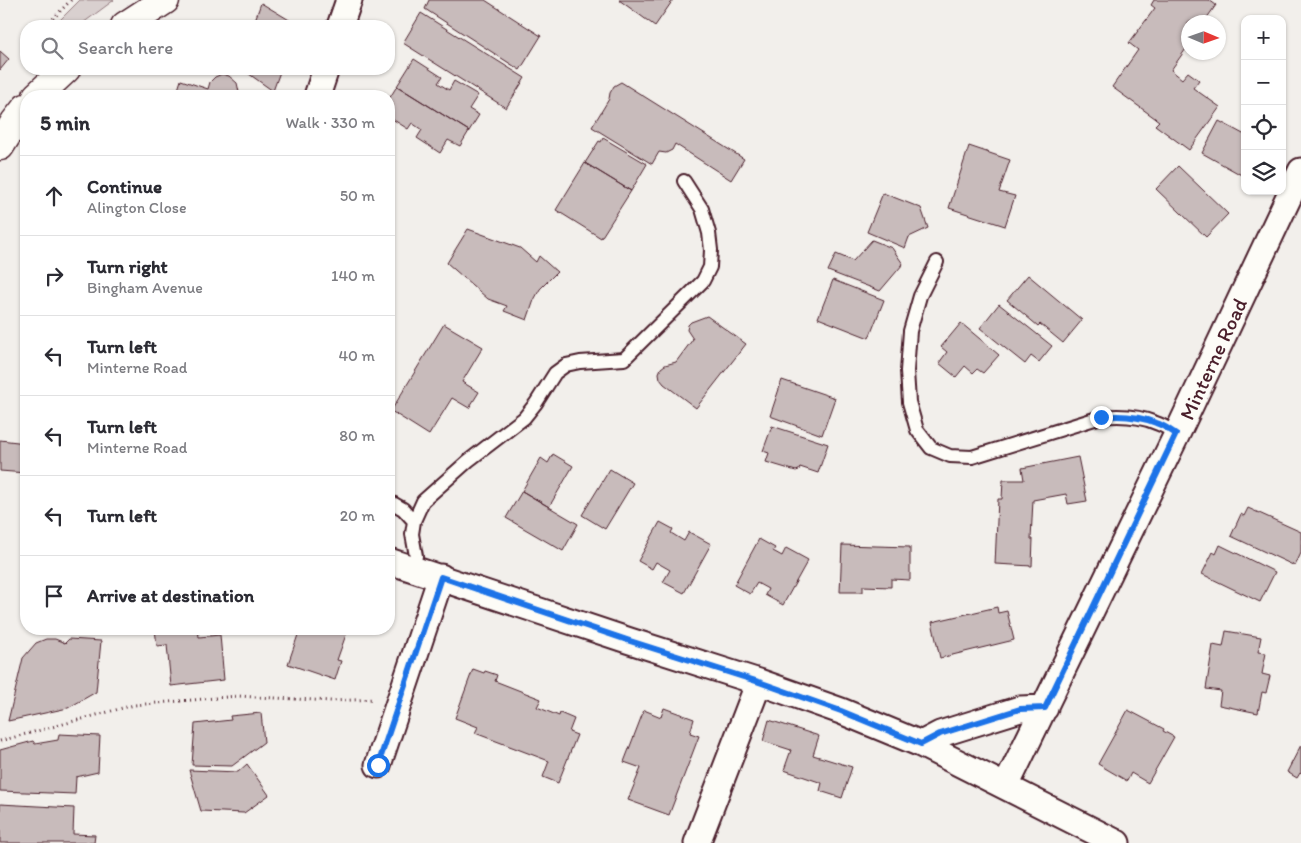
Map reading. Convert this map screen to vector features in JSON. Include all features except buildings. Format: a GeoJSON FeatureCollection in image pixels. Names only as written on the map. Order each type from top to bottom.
{"type":"FeatureCollection","features":[{"type":"Feature","properties":{"kind":"main road"},"geometry":{"type":"LineString","coordinates":[[134,20],[165,0]]}},
{"type":"Feature","properties":{"kind":"main road"},"geometry":{"type":"LineString","coordinates":[[43,90],[60,75]]}},
{"type":"Feature","properties":{"kind":"main road"},"geometry":{"type":"LineString","coordinates":[[0,146],[20,115]]}},
{"type":"Feature","properties":{"kind":"street"},"geometry":{"type":"LineString","coordinates":[[342,20],[349,0]]}},
{"type":"Feature","properties":{"kind":"street"},"geometry":{"type":"LineString","coordinates":[[320,90],[324,75]]}},
{"type":"Feature","properties":{"kind":"street","name":"Minterne Road"},"geometry":{"type":"LineString","coordinates":[[1006,786],[1301,171]]}},
{"type":"Feature","properties":{"kind":"street"},"geometry":{"type":"LineString","coordinates":[[395,563],[759,682],[841,711],[921,744],[1117,843]]}},
{"type":"Feature","properties":{"kind":"street"},"geometry":{"type":"LineString","coordinates":[[378,765],[441,577]]}},
{"type":"Feature","properties":{"kind":"street"},"geometry":{"type":"LineString","coordinates":[[697,843],[759,682]]}},
{"type":"Feature","properties":{"kind":"street"},"geometry":{"type":"LineString","coordinates":[[921,744],[940,734],[1020,709],[1045,708]]}},
{"type":"Feature","properties":{"kind":"lane"},"geometry":{"type":"LineString","coordinates":[[413,569],[416,556],[412,534],[414,521],[423,501],[468,461],[524,418],[555,373],[566,365],[580,362],[624,359],[703,281],[710,267],[709,233],[702,209],[684,181]]}},
{"type":"Feature","properties":{"kind":"lane"},"geometry":{"type":"LineString","coordinates":[[937,262],[920,296],[910,331],[907,370],[909,402],[917,430],[931,448],[950,456],[972,457],[1101,417],[1119,415],[1150,420],[1176,434]]}},
{"type":"Feature","properties":{"kind":"lane"},"geometry":{"type":"LineString","coordinates":[[395,504],[403,509],[414,521]]}},
{"type":"Feature","properties":{"kind":"path"},"geometry":{"type":"LineString","coordinates":[[52,20],[71,0]]}},
{"type":"Feature","properties":{"kind":"path"},"geometry":{"type":"LineString","coordinates":[[0,741],[134,705],[238,696],[332,701],[400,697]]}},
{"type":"Feature","properties":{"kind":"shaded area"},"geometry":{"type":"Polygon","coordinates":[[[80,0],[114,0],[87,20],[60,20],[80,0]]]}},
{"type":"Feature","properties":{"kind":"route"},"geometry":{"type":"LineString","coordinates":[[378,765],[441,577],[630,641],[759,682],[841,711],[921,744],[940,734],[1020,709],[1045,708],[1176,434],[1150,420],[1119,415],[1101,417]]}}]}
